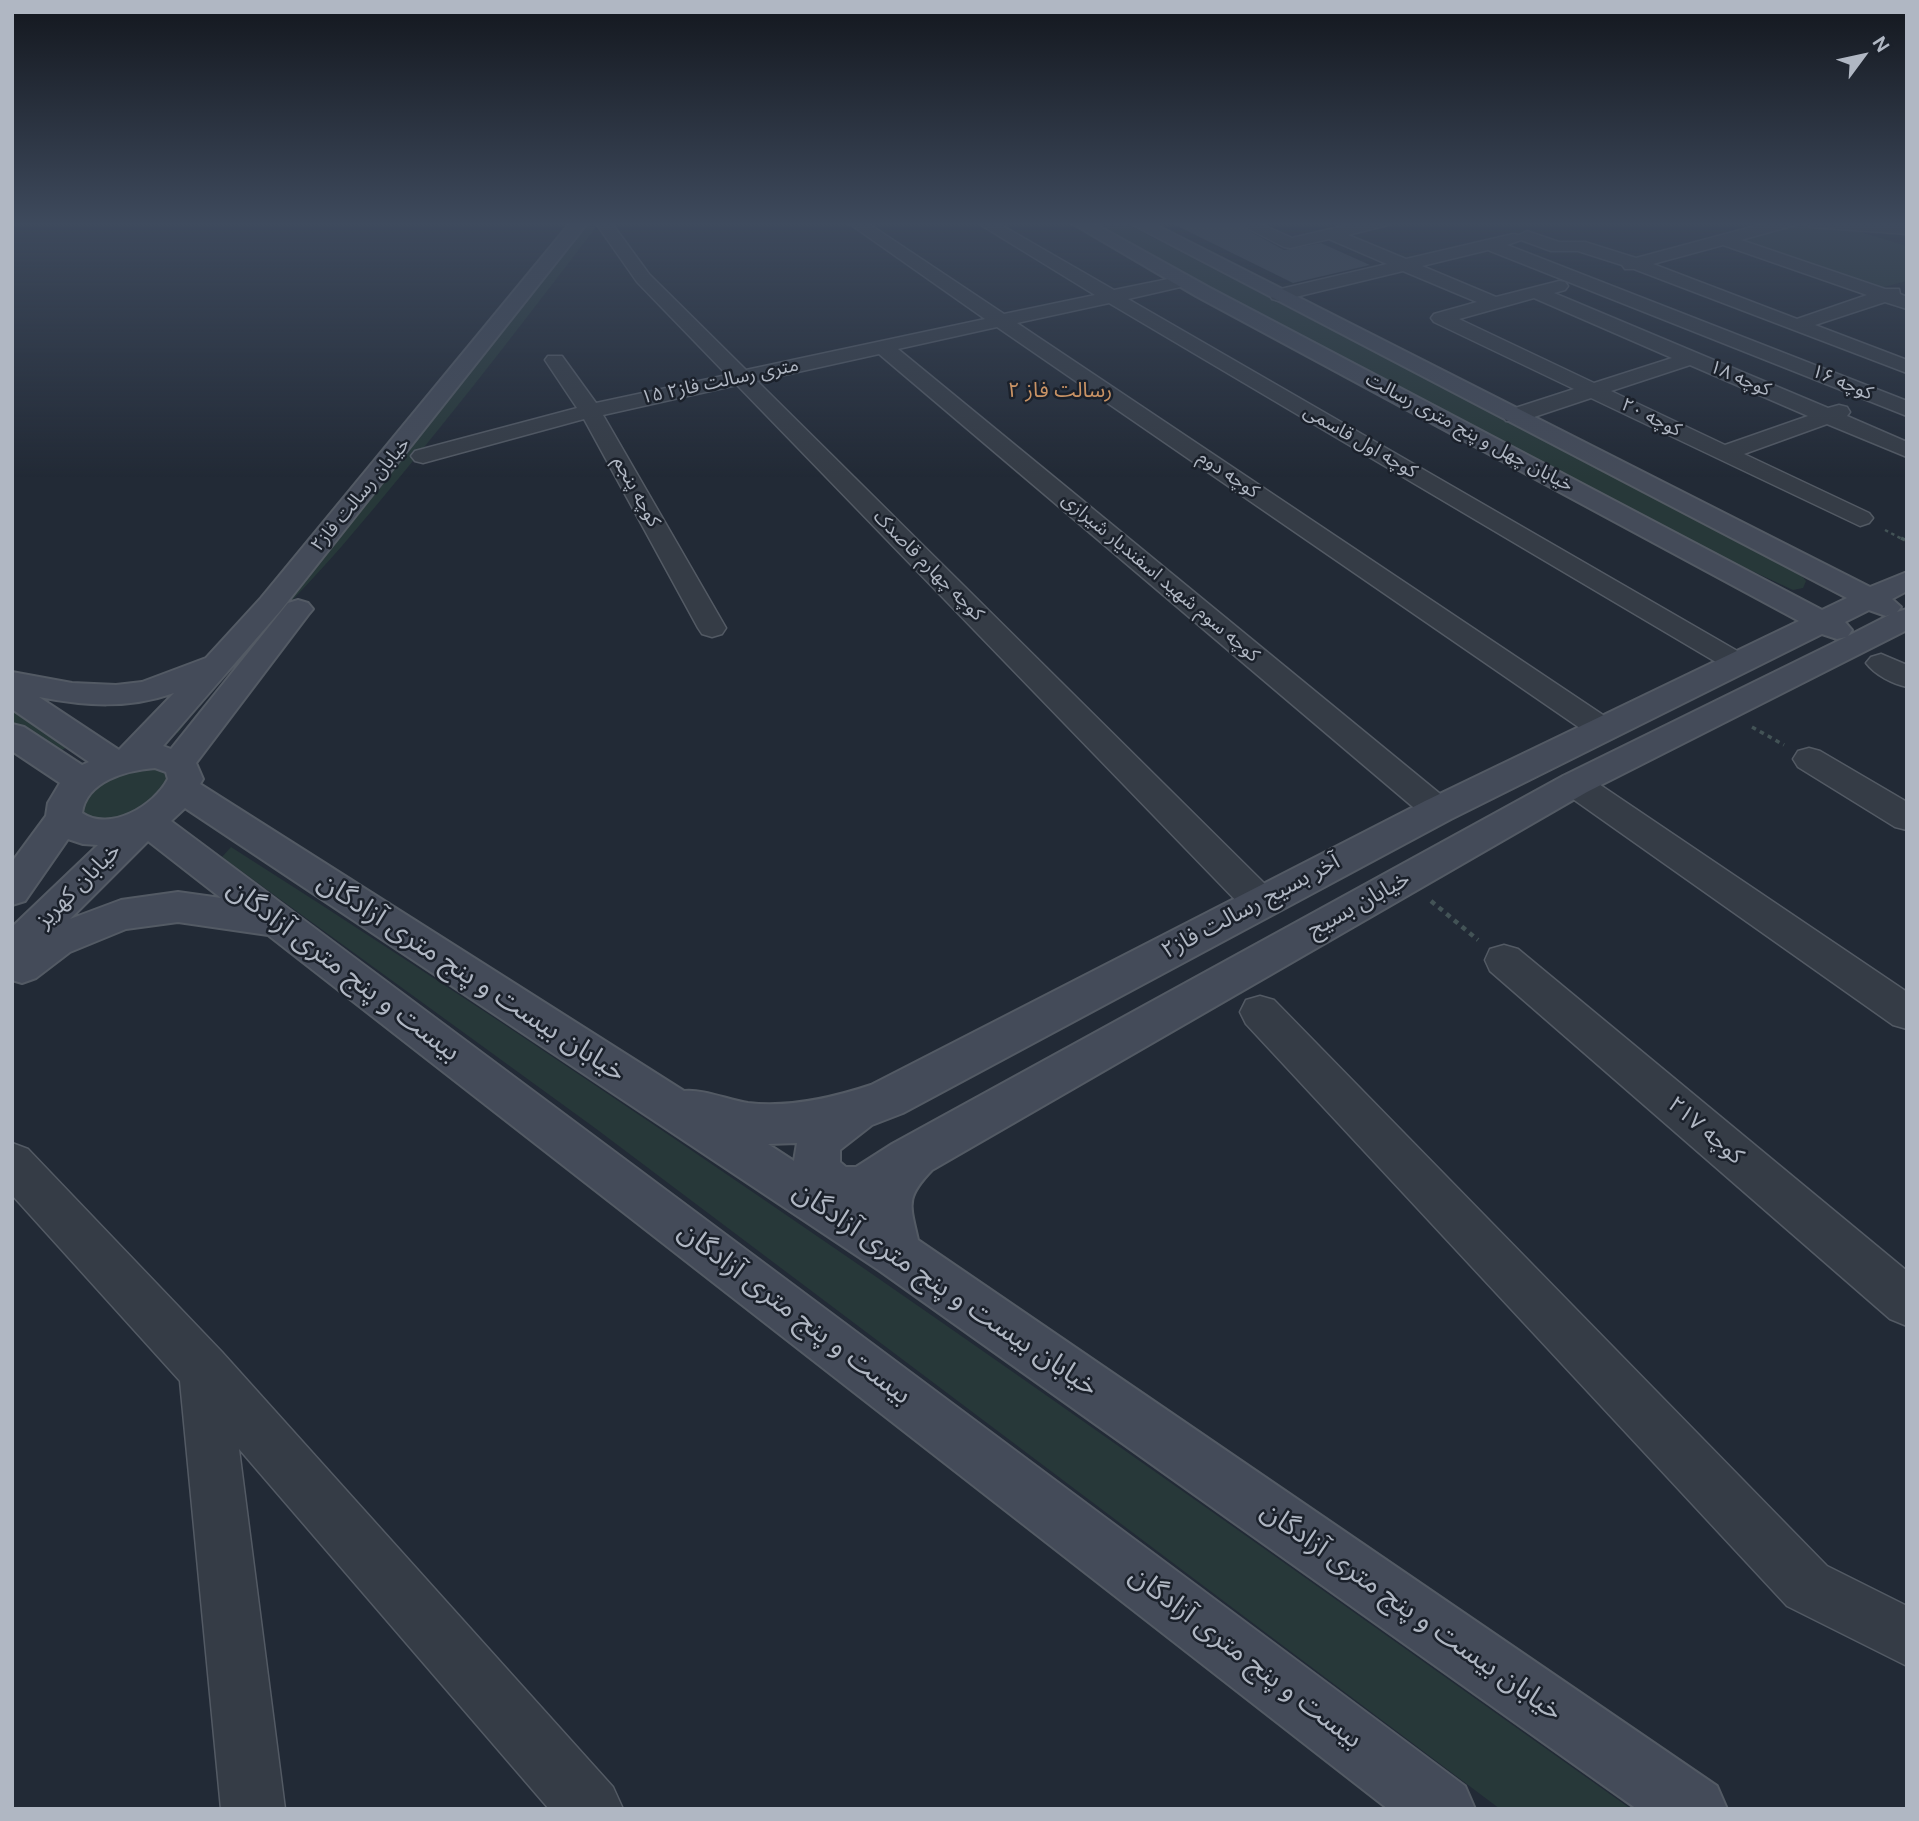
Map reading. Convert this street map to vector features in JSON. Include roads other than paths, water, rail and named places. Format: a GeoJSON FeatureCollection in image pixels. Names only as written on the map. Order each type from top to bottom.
{"type":"FeatureCollection","features":[{"type":"Feature","properties":{"kind":"main road","name":"خیابان رسالت فاز۲"},"geometry":{"type":"LineString","coordinates":[[123,761],[220,662],[405,442],[513,307]]}},
{"type":"Feature","properties":{"kind":"main road"},"geometry":{"type":"LineString","coordinates":[[474,392],[541,307]]}},
{"type":"Feature","properties":{"kind":"main road","name":"خیابان چهل و پنج متری رسالت"},"geometry":{"type":"LineString","coordinates":[[1232,307],[1821,621],[1871,653]]}},
{"type":"Feature","properties":{"kind":"main road","name":"خیابان چهل و پنج متری رسالت"},"geometry":{"type":"LineString","coordinates":[[1302,307],[1907,618]]}},
{"type":"Feature","properties":{"kind":"main road","name":"خیابان رسالت فاز۲"},"geometry":{"type":"LineString","coordinates":[[406,477],[451,421]]}},
{"type":"Feature","properties":{"kind":"main road","name":"خیابان رسالت فاز۲"},"geometry":{"type":"LineString","coordinates":[[169,791],[355,538]]}},
{"type":"Feature","properties":{"kind":"main road"},"geometry":{"type":"LineString","coordinates":[[1821,621],[1907,580]]}},
{"type":"Feature","properties":{"kind":"main road","name":"خیابان بسیج"},"geometry":{"type":"LineString","coordinates":[[897,1254],[887,1209],[892,1179],[916,1155],[1575,783],[1723,711],[1871,653],[1907,618]]}},
{"type":"Feature","properties":{"kind":"main road","name":"آخر بسیج رسالت فاز۲"},"geometry":{"type":"LineString","coordinates":[[666,1105],[757,1124],[799,1122],[857,1111],[887,1099],[1259,901],[1601,728],[1821,621]]}},
{"type":"Feature","properties":{"kind":"main road"},"geometry":{"type":"LineString","coordinates":[[12,682],[86,695],[131,695],[167,685],[220,662]]}},
{"type":"Feature","properties":{"kind":"main road"},"geometry":{"type":"LineString","coordinates":[[12,694],[123,761]]}},
{"type":"Feature","properties":{"kind":"main road"},"geometry":{"type":"LineString","coordinates":[[12,735],[76,778],[71,802],[70,825],[88,832],[114,831],[169,791],[158,756],[123,761],[71,802]]}},
{"type":"Feature","properties":{"kind":"main road","name":"بیست و پنج متری آزادگان"},"geometry":{"type":"LineString","coordinates":[[169,791],[280,922],[1442,1809]]}},
{"type":"Feature","properties":{"kind":"main road","name":"خیابان کهریز"},"geometry":{"type":"LineString","coordinates":[[12,952],[169,791]]}},
{"type":"Feature","properties":{"kind":"main road","name":"خیابان بیست و پنج متری آزادگان"},"geometry":{"type":"LineString","coordinates":[[169,791],[897,1254],[1694,1809]]}},
{"type":"Feature","properties":{"kind":"main road","name":"خیابان کهریز"},"geometry":{"type":"LineString","coordinates":[[12,891],[71,802]]}},
{"type":"Feature","properties":{"kind":"main road"},"geometry":{"type":"LineString","coordinates":[[12,975],[56,941],[121,915],[178,907],[280,922]]}},
{"type":"Feature","properties":{"kind":"main road"},"geometry":{"type":"LineString","coordinates":[[857,1111],[822,1138],[815,1158],[820,1175],[836,1188],[860,1188],[916,1155]]}},
{"type":"Feature","properties":{"kind":"street","name":"کوچه چهارم قاصدک"},"geometry":{"type":"LineString","coordinates":[[672,307],[1259,901]]}},
{"type":"Feature","properties":{"kind":"street","name":"کوچه دوم"},"geometry":{"type":"LineString","coordinates":[[979,307],[1601,728]]}},
{"type":"Feature","properties":{"kind":"street","name":"۱۵ متری رسالت فاز۲"},"geometry":{"type":"LineString","coordinates":[[423,456],[590,411],[1065,307]]}},
{"type":"Feature","properties":{"kind":"street","name":"کوچه اول قاسمی"},"geometry":{"type":"LineString","coordinates":[[1128,307],[1736,662]]}},
{"type":"Feature","properties":{"kind":"street","name":"۲۰ کوچه"},"geometry":{"type":"LineString","coordinates":[[1480,307],[1441,318],[1860,518]]}},
{"type":"Feature","properties":{"kind":"street","name":"۱۸ کوچه"},"geometry":{"type":"LineString","coordinates":[[1571,307],[1907,450]]}},
{"type":"Feature","properties":{"kind":"street","name":"۱۶ کوچه"},"geometry":{"type":"LineString","coordinates":[[1652,307],[1907,410]]}},
{"type":"Feature","properties":{"kind":"street"},"geometry":{"type":"LineString","coordinates":[[1749,307],[1907,367]]}},
{"type":"Feature","properties":{"kind":"street"},"geometry":{"type":"LineString","coordinates":[[1797,325],[1849,307]]}},
{"type":"Feature","properties":{"kind":"street","name":"کوچه سوم شهید اسفندیار شیرازی"},"geometry":{"type":"LineString","coordinates":[[883,347],[1438,810]]}},
{"type":"Feature","properties":{"kind":"street"},"geometry":{"type":"LineString","coordinates":[[1514,416],[1692,358]]}},
{"type":"Feature","properties":{"kind":"street","name":"کوچه پنجم"},"geometry":{"type":"LineString","coordinates":[[555,360],[590,411],[712,628]]}},
{"type":"Feature","properties":{"kind":"street"},"geometry":{"type":"LineString","coordinates":[[1725,453],[1907,386]]}},
{"type":"Feature","properties":{"kind":"street"},"geometry":{"type":"LineString","coordinates":[[1871,653],[1907,678]]}},
{"type":"Feature","properties":{"kind":"street"},"geometry":{"type":"LineString","coordinates":[[1809,759],[1907,818]]}},
{"type":"Feature","properties":{"kind":"street"},"geometry":{"type":"LineString","coordinates":[[1575,783],[1907,1013]]}},
{"type":"Feature","properties":{"kind":"street","name":"کوچه ۲۱۷"},"geometry":{"type":"LineString","coordinates":[[1504,960],[1907,1303]]}},
{"type":"Feature","properties":{"kind":"street"},"geometry":{"type":"LineString","coordinates":[[1260,1012],[1807,1586],[1907,1637]]}},
{"type":"Feature","properties":{"kind":"street"},"geometry":{"type":"LineString","coordinates":[[12,1163],[204,1370],[591,1809]]}},
{"type":"Feature","properties":{"kind":"street"},"geometry":{"type":"LineString","coordinates":[[204,1370],[254,1809]]}},
{"type":"Feature","properties":{"kind":"district","name":"رسالت فاز ۲"},"geometry":{"type":"Point","coordinates":[1060,391]}}]}
